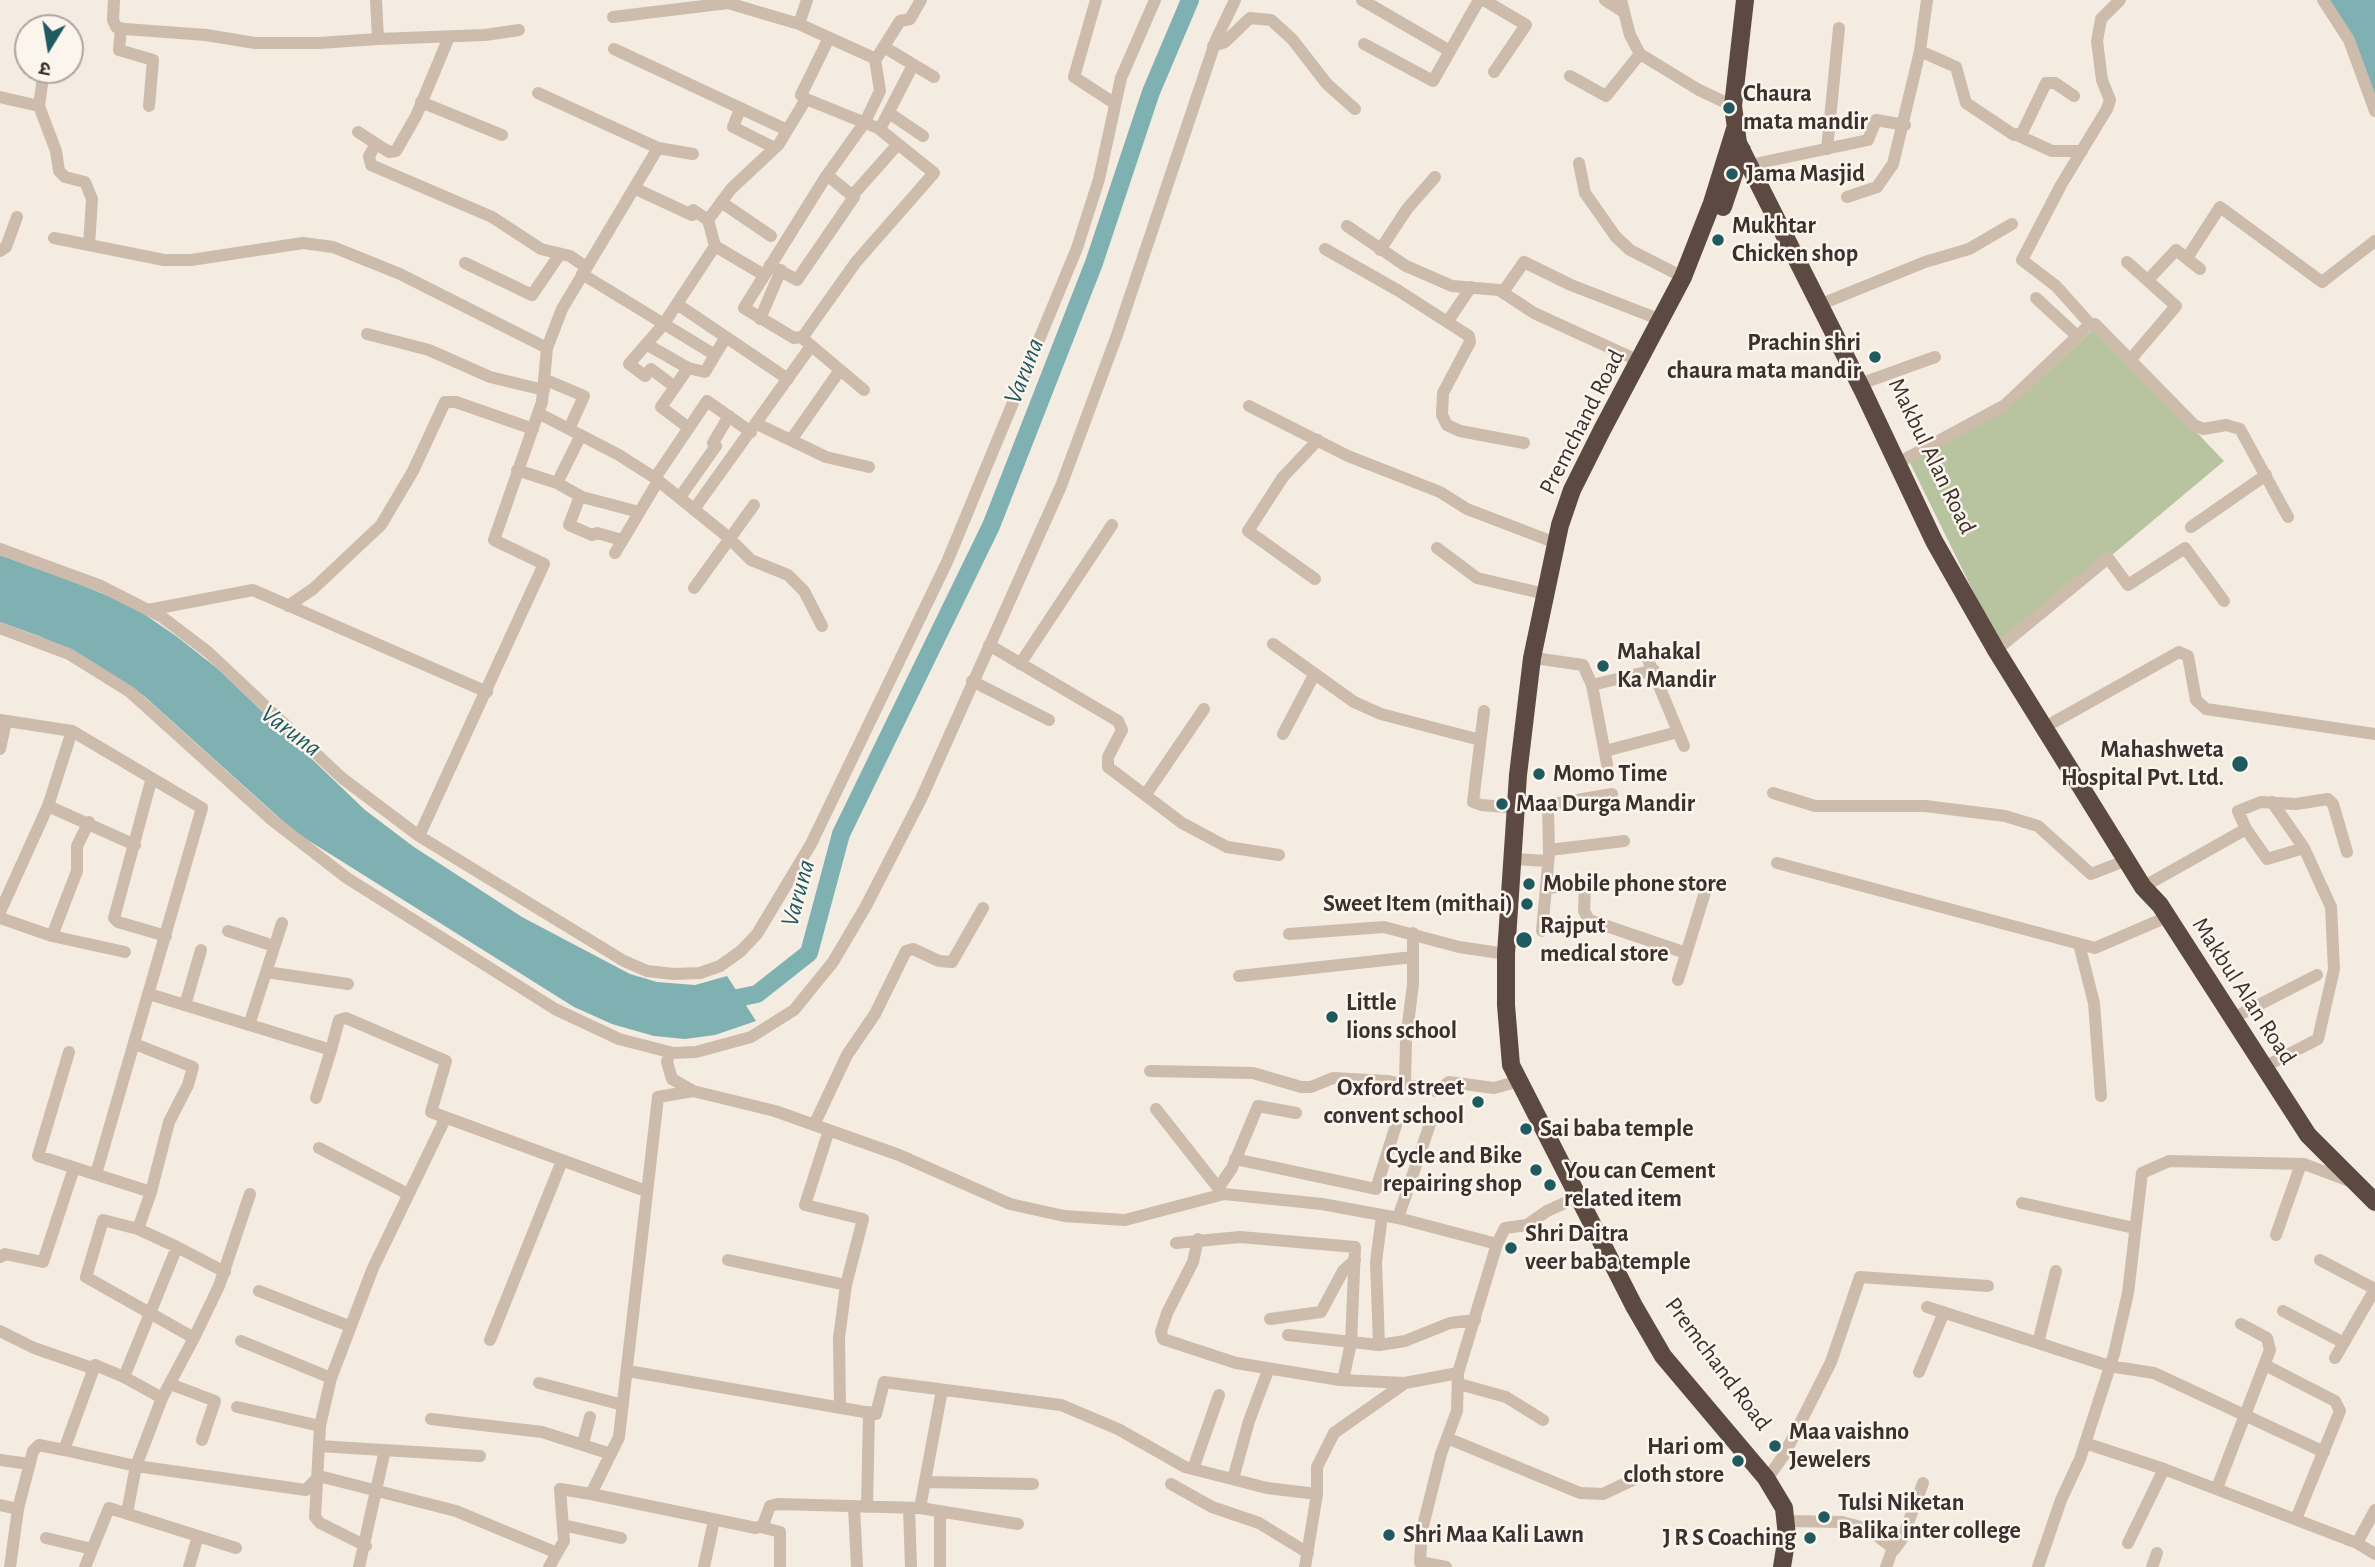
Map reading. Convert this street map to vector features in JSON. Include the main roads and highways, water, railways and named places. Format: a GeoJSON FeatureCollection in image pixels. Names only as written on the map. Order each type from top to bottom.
{"type":"FeatureCollection","features":[{"type":"Feature","properties":{"kind":"highway","name":"Makbul Alan Road"},"geometry":{"type":"LineString","coordinates":[[1745,0],[1732,106],[1735,129],[1742,150],[1825,303]]}},
{"type":"Feature","properties":{"kind":"highway","name":"Makbul Alan Road"},"geometry":{"type":"LineString","coordinates":[[1756,0],[1742,113],[1746,137],[1920,499],[2001,647],[2127,860],[2148,885]]}},
{"type":"Feature","properties":{"kind":"highway","name":"Premchand Road"},"geometry":{"type":"LineString","coordinates":[[1735,129],[1712,203],[1683,277],[1572,491],[1556,543],[1532,658],[1512,859],[1506,954],[1508,1040],[1511,1065],[1519,1082],[1627,1281],[1672,1352],[1772,1472],[1786,1494],[1791,1521],[1790,1567]]}},
{"type":"Feature","properties":{"kind":"highway","name":"Premchand Road"},"geometry":{"type":"LineString","coordinates":[[1518,800],[1527,774],[1541,659],[1575,511],[1607,441],[1700,268],[1742,150]]}},
{"type":"Feature","properties":{"kind":"highway","name":"Makbul Alan Road"},"geometry":{"type":"LineString","coordinates":[[1864,383],[1907,458],[1920,499]]}},
{"type":"Feature","properties":{"kind":"highway","name":"Makbul Alan Road"},"geometry":{"type":"LineString","coordinates":[[2001,647],[2054,722],[2148,885],[2308,1135],[2375,1202]]}},
{"type":"Feature","properties":{"kind":"highway","name":"Premchand Road"},"geometry":{"type":"LineString","coordinates":[[1508,1040],[1621,1283],[1663,1356],[1766,1478],[1791,1521],[1782,1567]]}},
{"type":"Feature","properties":{"kind":"highway","name":"Makbul Alan Road"},"geometry":{"type":"LineString","coordinates":[[2287,1103],[2375,1188]]}},
{"type":"Feature","properties":{"kind":"water"},"geometry":{"type":"Polygon","coordinates":[[[2321,0],[2375,0],[2375,113],[2358,54],[2321,0]]]}},
{"type":"Feature","properties":{"kind":"water"},"geometry":{"type":"Polygon","coordinates":[[[0,552],[106,595],[141,612],[176,636],[218,669],[365,810],[414,847],[522,917],[630,974],[657,982],[695,985],[727,976],[756,1021],[715,1035],[685,1039],[654,1036],[612,1024],[574,1007],[295,832],[144,696],[91,661],[39,636],[0,622],[0,552]]]}},
{"type":"Feature","properties":{"kind":"waterway","name":"Varuna"},"geometry":{"type":"LineString","coordinates":[[718,1002],[757,994],[809,953],[841,834],[991,526],[1094,263],[1151,92],[1190,0]]}},
{"type":"Feature","properties":{"kind":"place","name":"Chaura mata mandir"},"geometry":{"type":"Point","coordinates":[1729,108]}},
{"type":"Feature","properties":{"kind":"place","name":"Jama Masjid"},"geometry":{"type":"Point","coordinates":[1732,174]}},
{"type":"Feature","properties":{"kind":"place","name":"Mukhtar Chicken shop"},"geometry":{"type":"Point","coordinates":[1718,240]}},
{"type":"Feature","properties":{"kind":"place","name":"Prachin shri chaura mata mandir"},"geometry":{"type":"Point","coordinates":[1875,357]}},
{"type":"Feature","properties":{"kind":"place","name":"Mahakal Ka Mandir"},"geometry":{"type":"Point","coordinates":[1603,666]}},
{"type":"Feature","properties":{"kind":"place","name":"Mahashweta Hospital Pvt. Ltd."},"geometry":{"type":"Point","coordinates":[2240,764]}},
{"type":"Feature","properties":{"kind":"place","name":"Momo Time"},"geometry":{"type":"Point","coordinates":[1539,774]}},
{"type":"Feature","properties":{"kind":"place","name":"Maa Durga Mandir"},"geometry":{"type":"Point","coordinates":[1502,804]}},
{"type":"Feature","properties":{"kind":"place","name":"Mobile phone store"},"geometry":{"type":"Point","coordinates":[1529,884]}},
{"type":"Feature","properties":{"kind":"place","name":"Sweet Item (mithai)"},"geometry":{"type":"Point","coordinates":[1527,904]}},
{"type":"Feature","properties":{"kind":"place","name":"Rajput medical store"},"geometry":{"type":"Point","coordinates":[1524,940]}},
{"type":"Feature","properties":{"kind":"place","name":"Little lions school"},"geometry":{"type":"Point","coordinates":[1332,1017]}},
{"type":"Feature","properties":{"kind":"place","name":"Oxford street convent school"},"geometry":{"type":"Point","coordinates":[1478,1102]}},
{"type":"Feature","properties":{"kind":"place","name":"Sai baba temple"},"geometry":{"type":"Point","coordinates":[1526,1129]}},
{"type":"Feature","properties":{"kind":"place","name":"Cycle and Bike repairing shop"},"geometry":{"type":"Point","coordinates":[1536,1170]}},
{"type":"Feature","properties":{"kind":"place","name":"You can Cement related item"},"geometry":{"type":"Point","coordinates":[1550,1185]}},
{"type":"Feature","properties":{"kind":"place","name":"Shri Daitra veer baba temple"},"geometry":{"type":"Point","coordinates":[1511,1248]}},
{"type":"Feature","properties":{"kind":"place","name":"Maa vaishno Jewelers"},"geometry":{"type":"Point","coordinates":[1775,1446]}},
{"type":"Feature","properties":{"kind":"place","name":"Hari om cloth store"},"geometry":{"type":"Point","coordinates":[1738,1461]}},
{"type":"Feature","properties":{"kind":"place","name":"Tulsi Niketan Balika inter college"},"geometry":{"type":"Point","coordinates":[1824,1517]}},
{"type":"Feature","properties":{"kind":"place","name":"Shri Maa Kali Lawn"},"geometry":{"type":"Point","coordinates":[1389,1535]}},
{"type":"Feature","properties":{"kind":"place","name":"J R S Coaching"},"geometry":{"type":"Point","coordinates":[1810,1538]}}]}
